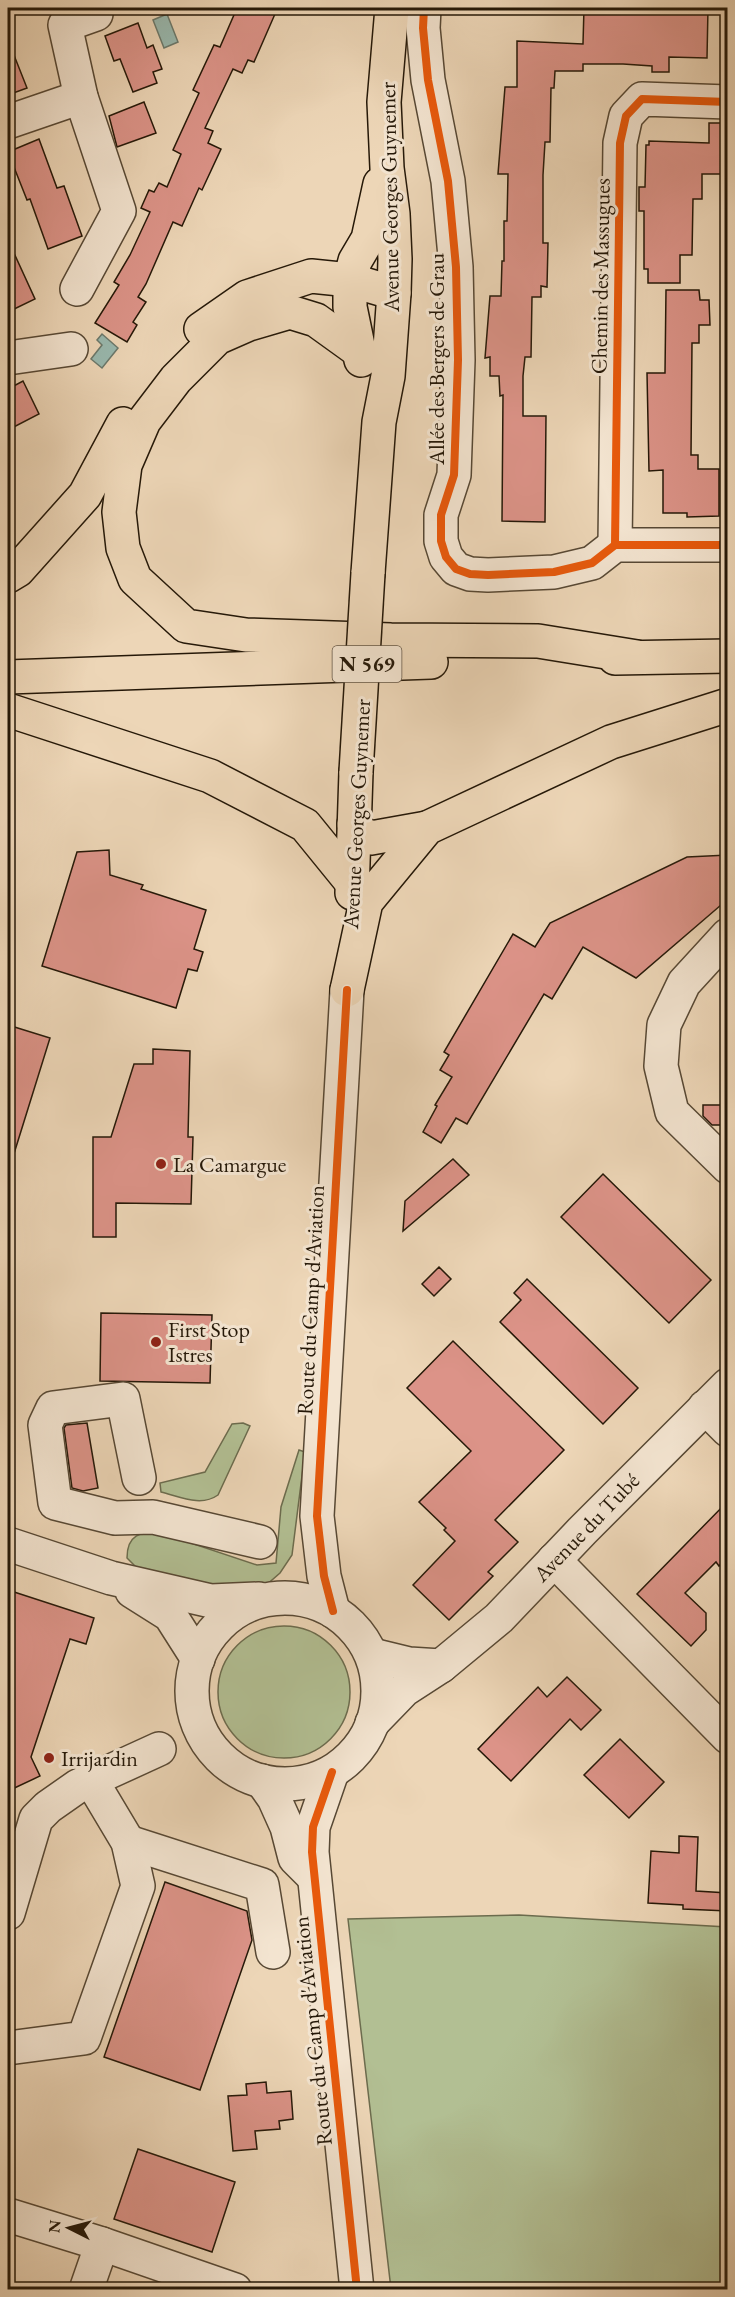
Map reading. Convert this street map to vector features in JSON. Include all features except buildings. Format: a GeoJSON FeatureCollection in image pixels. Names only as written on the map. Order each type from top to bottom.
{"type":"FeatureCollection","features":[{"type":"Feature","properties":{"kind":"main road","name":"Avenue Georges Guynemer"},"geometry":{"type":"LineString","coordinates":[[376,8],[372,54],[372,96],[380,187],[368,239],[355,261],[350,293],[359,351],[379,422]]}},
{"type":"Feature","properties":{"kind":"main road","name":"Avenue Georges Guynemer"},"geometry":{"type":"LineString","coordinates":[[347,990],[356,772],[368,573],[379,422],[388,376],[394,293],[393,225],[387,168],[384,102],[392,8]]}},
{"type":"Feature","properties":{"kind":"main road"},"geometry":{"type":"LineString","coordinates":[[8,576],[18,570],[85,495],[137,398],[191,337],[247,297],[311,276],[350,293],[394,293]]}},
{"type":"Feature","properties":{"kind":"main road"},"geometry":{"type":"LineString","coordinates":[[316,320],[350,293]]}},
{"type":"Feature","properties":{"kind":"main road","name":"N 569"},"geometry":{"type":"LineString","coordinates":[[359,351],[316,320],[290,312],[249,324],[217,338],[176,379],[144,421],[125,465],[119,512],[123,548],[135,579],[186,626],[246,635],[391,640],[538,641],[637,657]]}},
{"type":"Feature","properties":{"kind":"main road","name":"N 569"},"geometry":{"type":"LineString","coordinates":[[8,677],[450,661],[728,656]]}},
{"type":"Feature","properties":{"kind":"main road"},"geometry":{"type":"LineString","coordinates":[[354,824],[355,830],[371,838],[427,828],[611,742],[728,705]]}},
{"type":"Feature","properties":{"kind":"main road"},"geometry":{"type":"LineString","coordinates":[[8,710],[210,776],[305,825],[353,884]]}},
{"type":"Feature","properties":{"kind":"main road"},"geometry":{"type":"LineString","coordinates":[[347,990],[366,902],[427,828]]}},
{"type":"Feature","properties":{"kind":"street","name":"Allée des Bergers de Grau"},"geometry":{"type":"LineString","coordinates":[[424,8],[423,28],[428,80],[447,181],[456,267],[458,360],[454,475],[441,515],[441,541],[446,557],[456,569],[470,574],[488,575],[554,572],[603,554]]}},
{"type":"Feature","properties":{"kind":"street"},"geometry":{"type":"LineString","coordinates":[[76,289],[119,211],[81,97],[66,25],[102,10]]}},
{"type":"Feature","properties":{"kind":"street"},"geometry":{"type":"LineString","coordinates":[[8,122],[81,97]]}},
{"type":"Feature","properties":{"kind":"street","name":"Chemin des Massugues"},"geometry":{"type":"LineString","coordinates":[[603,554],[620,143],[626,116],[642,99],[728,102]]}},
{"type":"Feature","properties":{"kind":"street"},"geometry":{"type":"LineString","coordinates":[[8,358],[71,349]]}},
{"type":"Feature","properties":{"kind":"street"},"geometry":{"type":"LineString","coordinates":[[603,554],[728,545]]}},
{"type":"Feature","properties":{"kind":"street"},"geometry":{"type":"LineString","coordinates":[[728,935],[684,983],[664,1025],[661,1066],[672,1112],[728,1167]]}},
{"type":"Feature","properties":{"kind":"street","name":"Route du Camp d'Aviation"},"geometry":{"type":"LineString","coordinates":[[333,1611],[324,1576],[317,1516],[347,990]]}},
{"type":"Feature","properties":{"kind":"street"},"geometry":{"type":"LineString","coordinates":[[716,1396],[728,1430]]}},
{"type":"Feature","properties":{"kind":"street","name":"Avenue du Tubé"},"geometry":{"type":"LineString","coordinates":[[372,1724],[404,1690],[441,1666],[499,1618],[716,1396]]}},
{"type":"Feature","properties":{"kind":"street"},"geometry":{"type":"LineString","coordinates":[[139,1478],[123,1399],[53,1408],[45,1425],[55,1503],[115,1518],[153,1517],[260,1542]]}},
{"type":"Feature","properties":{"kind":"street","name":"Route du Camp d'Aviation"},"geometry":{"type":"LineString","coordinates":[[277,1598],[306,1561],[317,1516]]}},
{"type":"Feature","properties":{"kind":"street"},"geometry":{"type":"LineString","coordinates":[[8,1544],[111,1578],[211,1600],[277,1598],[312,1601],[333,1611],[355,1630],[372,1656],[378,1678],[378,1701],[372,1724],[356,1751],[332,1772],[310,1781],[286,1784],[262,1782],[239,1772],[219,1756],[205,1738],[196,1716],[192,1694],[193,1676],[198,1659],[213,1631],[237,1611],[277,1598]]}},
{"type":"Feature","properties":{"kind":"street"},"geometry":{"type":"LineString","coordinates":[[554,1560],[728,1737]]}},
{"type":"Feature","properties":{"kind":"street"},"geometry":{"type":"LineString","coordinates":[[111,1578],[170,1615],[198,1659]]}},
{"type":"Feature","properties":{"kind":"street"},"geometry":{"type":"LineString","coordinates":[[372,1656],[410,1664],[441,1666]]}},
{"type":"Feature","properties":{"kind":"street"},"geometry":{"type":"LineString","coordinates":[[8,1912],[36,1819],[48,1807],[78,1786],[159,1749],[180,1731],[192,1694]]}},
{"type":"Feature","properties":{"kind":"street"},"geometry":{"type":"LineString","coordinates":[[159,1749],[187,1745],[219,1756]]}},
{"type":"Feature","properties":{"kind":"street","name":"Route du Camp d'Aviation"},"geometry":{"type":"LineString","coordinates":[[332,1772],[313,1827],[312,1852],[357,2289]]}},
{"type":"Feature","properties":{"kind":"street"},"geometry":{"type":"LineString","coordinates":[[8,2048],[84,2038],[138,1886],[128,1842],[91,1780]]}},
{"type":"Feature","properties":{"kind":"street"},"geometry":{"type":"LineString","coordinates":[[262,1782],[274,1798],[295,1858],[314,1878]]}},
{"type":"Feature","properties":{"kind":"street"},"geometry":{"type":"LineString","coordinates":[[128,1842],[262,1885],[273,1952]]}},
{"type":"Feature","properties":{"kind":"street"},"geometry":{"type":"LineString","coordinates":[[8,2215],[235,2289]]}},
{"type":"Feature","properties":{"kind":"street"},"geometry":{"type":"LineString","coordinates":[[86,2289],[102,2244]]}},
{"type":"Feature","properties":{"kind":"green space"},"geometry":{"type":"Polygon","coordinates":[[[243,1423],[250,1426],[218,1495],[211,1499],[198,1501],[161,1492],[160,1483],[205,1472],[232,1424],[243,1423]]]}},
{"type":"Feature","properties":{"kind":"green space"},"geometry":{"type":"Polygon","coordinates":[[[299,1450],[305,1452],[292,1555],[280,1573],[265,1586],[231,1593],[140,1571],[127,1558],[129,1544],[136,1536],[161,1533],[257,1565],[276,1563],[281,1507],[299,1450]]]}},
{"type":"Feature","properties":{"kind":"green space"},"geometry":{"type":"Polygon","coordinates":[[[284,1626],[309,1631],[331,1645],[345,1667],[350,1692],[345,1717],[331,1739],[309,1753],[284,1758],[259,1753],[237,1739],[223,1717],[218,1692],[223,1667],[237,1645],[259,1631],[284,1626]]]}},
{"type":"Feature","properties":{"kind":"green space"},"geometry":{"type":"Polygon","coordinates":[[[519,1915],[727,1927],[727,2289],[391,2289],[348,1919],[519,1915]]]}},
{"type":"Feature","properties":{"kind":"water"},"geometry":{"type":"Polygon","coordinates":[[[167,14],[178,42],[164,48],[153,20],[167,14]]]}},
{"type":"Feature","properties":{"kind":"water"},"geometry":{"type":"Polygon","coordinates":[[[102,334],[118,348],[102,368],[91,359],[102,345],[97,340],[102,334]]]}},
{"type":"Feature","properties":{"kind":"cycle path"},"geometry":{"type":"LineString","coordinates":[[424,8],[423,28],[428,80],[448,181],[456,267],[458,360],[454,475],[441,515],[441,541],[446,557],[456,569],[470,574],[488,575],[554,572],[592,563],[615,545],[728,545]]}},
{"type":"Feature","properties":{"kind":"cycle path"},"geometry":{"type":"LineString","coordinates":[[615,545],[620,143],[626,116],[642,99],[728,102]]}},
{"type":"Feature","properties":{"kind":"cycle path"},"geometry":{"type":"LineString","coordinates":[[333,1611],[324,1576],[317,1516],[347,990]]}},
{"type":"Feature","properties":{"kind":"cycle path"},"geometry":{"type":"LineString","coordinates":[[332,1772],[313,1827],[312,1852],[357,2290]]}},
{"type":"Feature","properties":{"kind":"place","name":"La Camargue"},"geometry":{"type":"Point","coordinates":[161,1164]}},
{"type":"Feature","properties":{"kind":"place","name":"First Stop Istres"},"geometry":{"type":"Point","coordinates":[156,1342]}},
{"type":"Feature","properties":{"kind":"place","name":"Irrijardin"},"geometry":{"type":"Point","coordinates":[49,1758]}}]}
